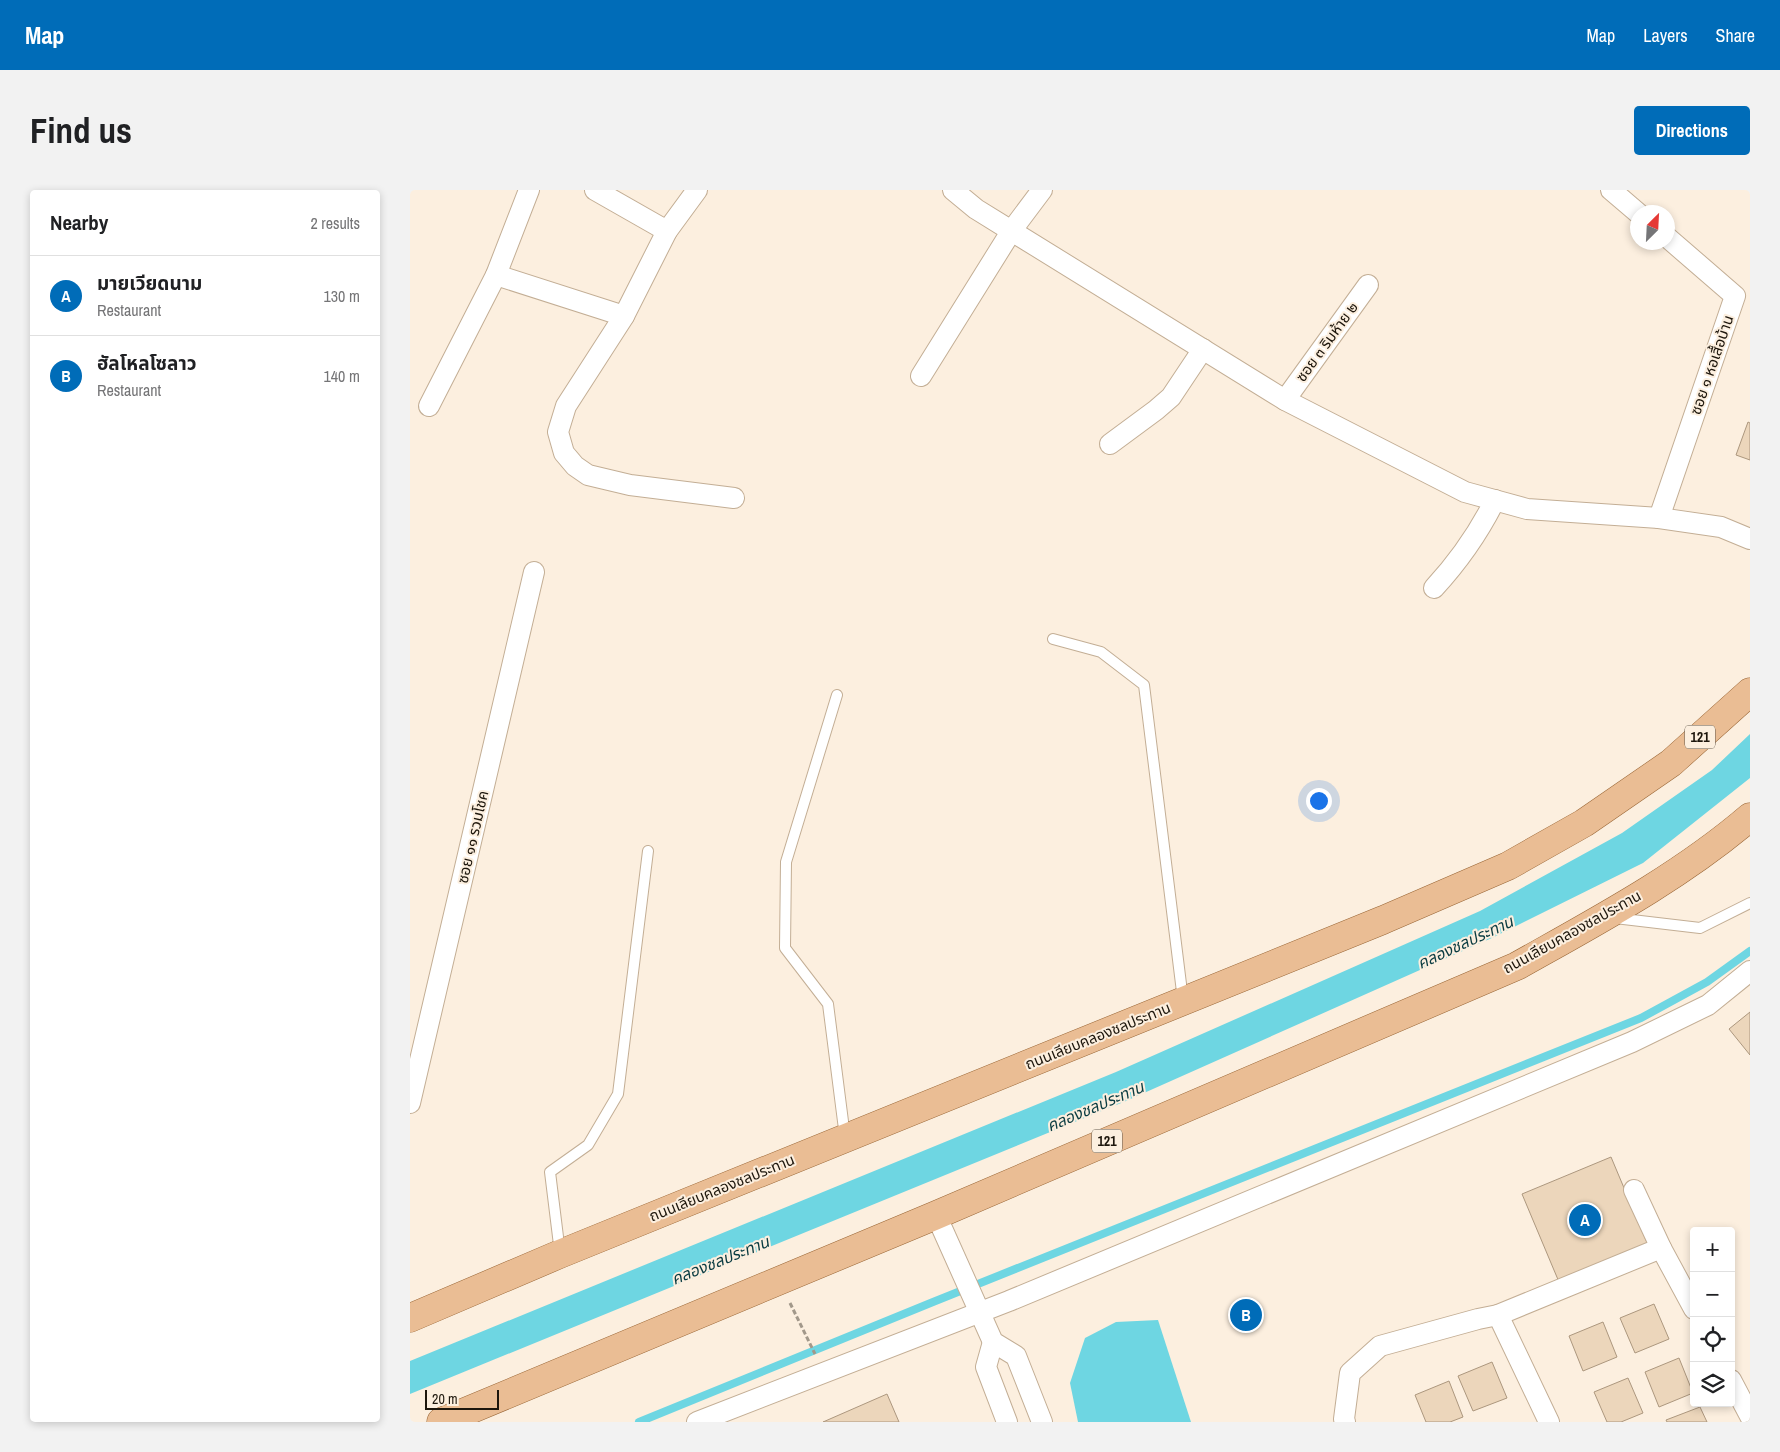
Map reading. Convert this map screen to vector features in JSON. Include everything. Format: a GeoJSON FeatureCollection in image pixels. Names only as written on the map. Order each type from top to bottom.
{"type":"FeatureCollection","features":[{"type":"Feature","properties":{"kind":"main road","name":"ถนนเลียบคลองชลประทาน"},"geometry":{"type":"LineString","coordinates":[[410,1318],[560,1254],[1374,923],[1508,866],[1584,823],[1671,763],[1750,692]]}},
{"type":"Feature","properties":{"kind":"main road","name":"ถนนเลียบคลองชลประทาน"},"geometry":{"type":"LineString","coordinates":[[441,1422],[779,1280],[937,1221],[1517,966],[1605,917],[1676,872],[1730,834],[1750,817]]}},
{"type":"Feature","properties":{"kind":"street"},"geometry":{"type":"LineString","coordinates":[[428,406],[496,275],[528,190]]}},
{"type":"Feature","properties":{"kind":"street"},"geometry":{"type":"LineString","coordinates":[[595,190],[667,231]]}},
{"type":"Feature","properties":{"kind":"street"},"geometry":{"type":"LineString","coordinates":[[697,190],[667,231],[624,316],[566,406],[558,432],[564,453],[575,466],[588,475],[630,485],[734,498]]}},
{"type":"Feature","properties":{"kind":"street"},"geometry":{"type":"LineString","coordinates":[[953,190],[976,209],[1286,400],[1465,492],[1527,509],[1659,518],[1721,527],[1750,538]]}},
{"type":"Feature","properties":{"kind":"street"},"geometry":{"type":"LineString","coordinates":[[921,376],[1012,230],[1042,190]]}},
{"type":"Feature","properties":{"kind":"street"},"geometry":{"type":"LineString","coordinates":[[1611,190],[1630,206]]}},
{"type":"Feature","properties":{"kind":"street","name":"ซอย ๑ หอเสื้อบ้าน"},"geometry":{"type":"LineString","coordinates":[[1659,518],[1735,296],[1675,244]]}},
{"type":"Feature","properties":{"kind":"street"},"geometry":{"type":"LineString","coordinates":[[496,275],[624,316]]}},
{"type":"Feature","properties":{"kind":"street","name":"ซอย ๓ ริมห้าย ๒"},"geometry":{"type":"LineString","coordinates":[[1286,400],[1368,285]]}},
{"type":"Feature","properties":{"kind":"street"},"geometry":{"type":"LineString","coordinates":[[1110,444],[1171,397],[1203,349]]}},
{"type":"Feature","properties":{"kind":"street"},"geometry":{"type":"LineString","coordinates":[[1434,588],[1451,570],[1486,518],[1495,500]]}},
{"type":"Feature","properties":{"kind":"street","name":"ซอย ๑๑ รวมโชค"},"geometry":{"type":"LineString","coordinates":[[410,1103],[534,572]]}},
{"type":"Feature","properties":{"kind":"street"},"geometry":{"type":"LineString","coordinates":[[697,1422],[1632,1042],[1708,1005],[1750,971]]}},
{"type":"Feature","properties":{"kind":"street"},"geometry":{"type":"LineString","coordinates":[[1634,1190],[1690,1301]]}},
{"type":"Feature","properties":{"kind":"street"},"geometry":{"type":"LineString","coordinates":[[937,1221],[993,1342],[1016,1356],[1042,1422]]}},
{"type":"Feature","properties":{"kind":"street"},"geometry":{"type":"LineString","coordinates":[[1345,1422],[1350,1373],[1380,1346],[1498,1315],[1662,1248]]}},
{"type":"Feature","properties":{"kind":"street"},"geometry":{"type":"LineString","coordinates":[[1498,1315],[1549,1422]]}},
{"type":"Feature","properties":{"kind":"street"},"geometry":{"type":"LineString","coordinates":[[993,1342],[986,1367],[1007,1422]]}},
{"type":"Feature","properties":{"kind":"street"},"geometry":{"type":"LineString","coordinates":[[1735,1388],[1750,1416]]}},
{"type":"Feature","properties":{"kind":"lane"},"geometry":{"type":"LineString","coordinates":[[1053,639],[1101,652],[1144,684],[1183,1001]]}},
{"type":"Feature","properties":{"kind":"lane"},"geometry":{"type":"LineString","coordinates":[[836,696],[786,862],[785,948],[828,1004],[845,1138]]}},
{"type":"Feature","properties":{"kind":"lane"},"geometry":{"type":"LineString","coordinates":[[560,1254],[550,1172],[588,1145],[618,1094],[648,851]]}},
{"type":"Feature","properties":{"kind":"lane"},"geometry":{"type":"LineString","coordinates":[[1605,917],[1700,928],[1750,903]]}},
{"type":"Feature","properties":{"kind":"path"},"geometry":{"type":"LineString","coordinates":[[779,1280],[817,1357]]}},
{"type":"Feature","properties":{"kind":"water","name":"คลองชลประทาน"},"geometry":{"type":"Polygon","coordinates":[[[1750,734],[1750,778],[1643,863],[1494,937],[1126,1101],[410,1394],[410,1361],[1116,1072],[1480,911],[1622,833],[1712,770],[1750,734]]]}},
{"type":"Feature","properties":{"kind":"water"},"geometry":{"type":"Polygon","coordinates":[[[1158,1320],[1191,1422],[1078,1422],[1070,1383],[1085,1338],[1116,1322],[1158,1320]]]}},
{"type":"Feature","properties":{"kind":"building"},"geometry":{"type":"Polygon","coordinates":[[[1748,422],[1750,423],[1750,460],[1736,455],[1748,422]]]}},
{"type":"Feature","properties":{"kind":"building"},"geometry":{"type":"Polygon","coordinates":[[[1750,1012],[1750,1055],[1729,1029],[1750,1012]]]}},
{"type":"Feature","properties":{"kind":"building"},"geometry":{"type":"Polygon","coordinates":[[[1611,1157],[1648,1245],[1559,1282],[1522,1194],[1611,1157]]]}},
{"type":"Feature","properties":{"kind":"building"},"geometry":{"type":"Polygon","coordinates":[[[1654,1304],[1669,1339],[1635,1353],[1620,1318],[1654,1304]]]}},
{"type":"Feature","properties":{"kind":"building"},"geometry":{"type":"Polygon","coordinates":[[[1603,1322],[1617,1357],[1583,1371],[1569,1336],[1603,1322]]]}},
{"type":"Feature","properties":{"kind":"building"},"geometry":{"type":"Polygon","coordinates":[[[1679,1358],[1690,1386],[1690,1394],[1659,1407],[1645,1372],[1679,1358]]]}},
{"type":"Feature","properties":{"kind":"building"},"geometry":{"type":"Polygon","coordinates":[[[1492,1362],[1507,1398],[1473,1411],[1458,1376],[1492,1362]]]}},
{"type":"Feature","properties":{"kind":"building"},"geometry":{"type":"Polygon","coordinates":[[[1628,1378],[1643,1413],[1621,1422],[1607,1422],[1594,1392],[1628,1378]]]}},
{"type":"Feature","properties":{"kind":"building"},"geometry":{"type":"Polygon","coordinates":[[[1449,1381],[1463,1417],[1450,1422],[1426,1422],[1415,1395],[1449,1381]]]}},
{"type":"Feature","properties":{"kind":"building"},"geometry":{"type":"Polygon","coordinates":[[[887,1394],[899,1422],[823,1422],[887,1394]]]}},
{"type":"Feature","properties":{"kind":"building"},"geometry":{"type":"Polygon","coordinates":[[[1700,1407],[1707,1422],[1667,1422],[1666,1420],[1700,1407]]]}},
{"type":"Feature","properties":{"kind":"waterway"},"geometry":{"type":"LineString","coordinates":[[639,1422],[1641,1018],[1707,982],[1750,951]]}},
{"type":"Feature","properties":{"kind":"place","name":"มายเวียดนาม"},"geometry":{"type":"Point","coordinates":[1585,1220]}},
{"type":"Feature","properties":{"kind":"place","name":"ฮัลโหลโซลาว"},"geometry":{"type":"Point","coordinates":[1246,1315]}}]}
